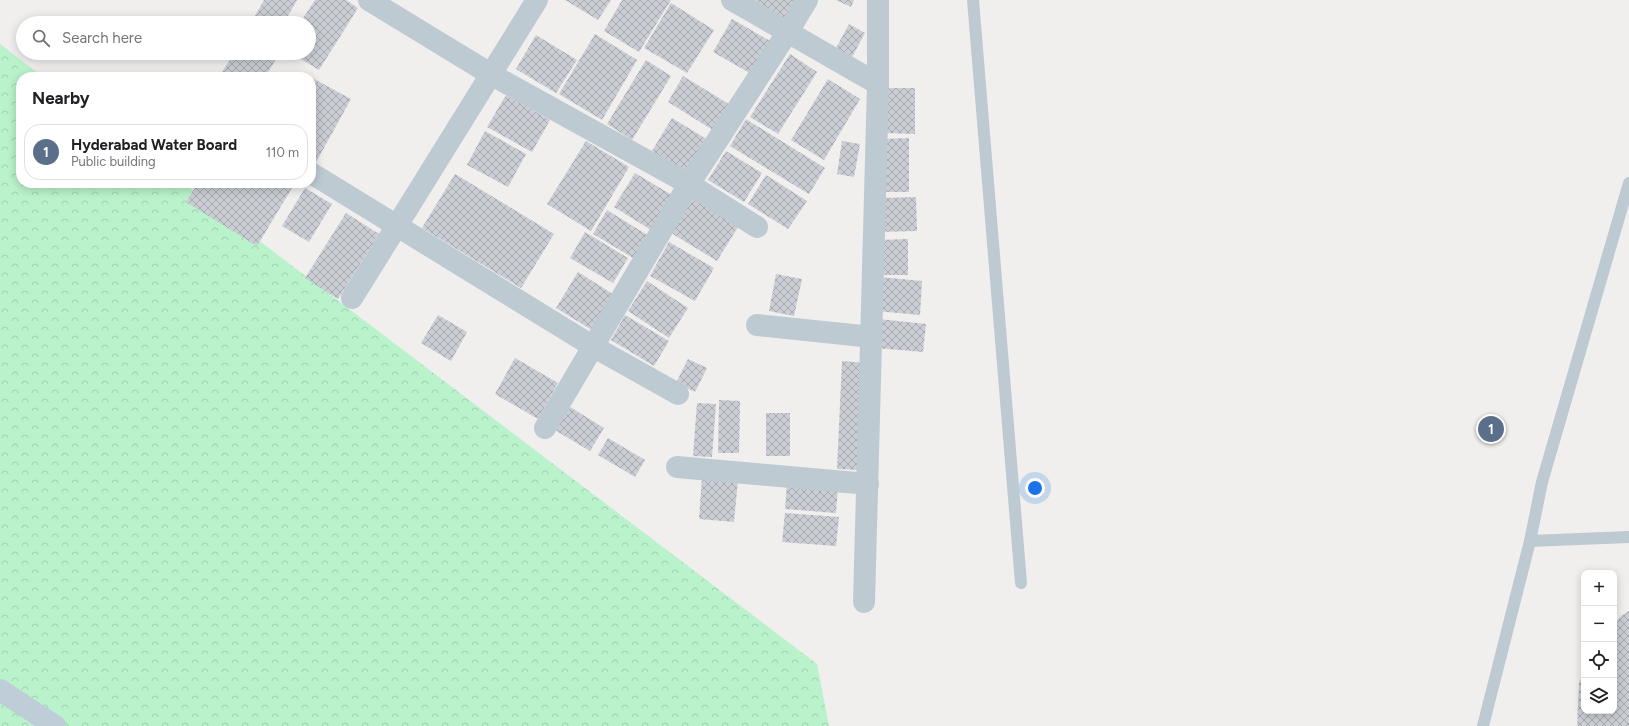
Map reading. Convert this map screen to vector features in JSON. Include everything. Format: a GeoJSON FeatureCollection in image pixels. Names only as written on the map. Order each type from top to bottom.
{"type":"FeatureCollection","features":[{"type":"Feature","properties":{"kind":"main road"},"geometry":{"type":"LineString","coordinates":[[0,690],[55,726]]}},
{"type":"Feature","properties":{"kind":"street"},"geometry":{"type":"LineString","coordinates":[[369,0],[492,75],[689,184],[756,227]]}},
{"type":"Feature","properties":{"kind":"street"},"geometry":{"type":"LineString","coordinates":[[352,298],[492,75],[537,0]]}},
{"type":"Feature","properties":{"kind":"street"},"geometry":{"type":"LineString","coordinates":[[732,0],[878,84]]}},
{"type":"Feature","properties":{"kind":"street"},"geometry":{"type":"LineString","coordinates":[[545,428],[689,184],[788,33],[807,0]]}},
{"type":"Feature","properties":{"kind":"street"},"geometry":{"type":"LineString","coordinates":[[864,602],[878,84],[878,0]]}},
{"type":"Feature","properties":{"kind":"street"},"geometry":{"type":"LineString","coordinates":[[316,176],[594,346],[678,394]]}},
{"type":"Feature","properties":{"kind":"street"},"geometry":{"type":"LineString","coordinates":[[757,325],[872,337]]}},
{"type":"Feature","properties":{"kind":"street"},"geometry":{"type":"LineString","coordinates":[[677,467],[868,484]]}},
{"type":"Feature","properties":{"kind":"lane"},"geometry":{"type":"LineString","coordinates":[[973,0],[1021,583]]}},
{"type":"Feature","properties":{"kind":"lane"},"geometry":{"type":"LineString","coordinates":[[1483,726],[1530,541],[1542,482],[1629,183]]}},
{"type":"Feature","properties":{"kind":"lane"},"geometry":{"type":"LineString","coordinates":[[1530,541],[1629,537]]}},
{"type":"Feature","properties":{"kind":"green space"},"geometry":{"type":"Polygon","coordinates":[[[0,44],[16,56],[16,60],[21,60],[36,72],[16,72],[16,188],[190,188],[817,664],[829,726],[0,726],[0,44]]]}},
{"type":"Feature","properties":{"kind":"building"},"geometry":{"type":"Polygon","coordinates":[[[264,0],[297,0],[288,16],[255,16],[264,0]]]}},
{"type":"Feature","properties":{"kind":"building"},"geometry":{"type":"Polygon","coordinates":[[[315,0],[346,0],[358,8],[319,70],[303,60],[316,60],[316,16],[305,16],[315,0]]]}},
{"type":"Feature","properties":{"kind":"building"},"geometry":{"type":"Polygon","coordinates":[[[565,0],[611,0],[598,20],[565,0]]]}},
{"type":"Feature","properties":{"kind":"building"},"geometry":{"type":"Polygon","coordinates":[[[622,0],[671,0],[639,52],[604,31],[622,0]]]}},
{"type":"Feature","properties":{"kind":"building"},"geometry":{"type":"Polygon","coordinates":[[[754,0],[800,0],[788,21],[754,0]]]}},
{"type":"Feature","properties":{"kind":"building"},"geometry":{"type":"Polygon","coordinates":[[[836,0],[854,0],[851,7],[836,0]]]}},
{"type":"Feature","properties":{"kind":"building"},"geometry":{"type":"Polygon","coordinates":[[[671,3],[714,30],[687,73],[644,48],[671,3]]]}},
{"type":"Feature","properties":{"kind":"building"},"geometry":{"type":"Polygon","coordinates":[[[732,19],[772,42],[753,75],[713,52],[732,19]]]}},
{"type":"Feature","properties":{"kind":"building"},"geometry":{"type":"Polygon","coordinates":[[[849,24],[865,33],[851,59],[835,50],[849,24]]]}},
{"type":"Feature","properties":{"kind":"building"},"geometry":{"type":"Polygon","coordinates":[[[595,34],[637,60],[602,120],[559,94],[595,34]]]}},
{"type":"Feature","properties":{"kind":"building"},"geometry":{"type":"Polygon","coordinates":[[[536,35],[577,60],[556,93],[516,69],[536,35]]]}},
{"type":"Feature","properties":{"kind":"building"},"geometry":{"type":"Polygon","coordinates":[[[790,54],[817,72],[778,134],[750,117],[790,54]]]}},
{"type":"Feature","properties":{"kind":"building"},"geometry":{"type":"Polygon","coordinates":[[[230,60],[276,60],[268,72],[222,72],[230,60]]]}},
{"type":"Feature","properties":{"kind":"building"},"geometry":{"type":"Polygon","coordinates":[[[646,60],[671,76],[632,140],[607,124],[646,60]]]}},
{"type":"Feature","properties":{"kind":"building"},"geometry":{"type":"Polygon","coordinates":[[[683,76],[732,106],[716,132],[668,102],[683,76]]]}},
{"type":"Feature","properties":{"kind":"building"},"geometry":{"type":"Polygon","coordinates":[[[828,79],[860,99],[824,160],[791,140],[828,79]]]}},
{"type":"Feature","properties":{"kind":"building"},"geometry":{"type":"Polygon","coordinates":[[[316,80],[351,99],[316,162],[316,80]]]}},
{"type":"Feature","properties":{"kind":"building"},"geometry":{"type":"Polygon","coordinates":[[[884,88],[915,88],[915,134],[884,133],[884,88]]]}},
{"type":"Feature","properties":{"kind":"building"},"geometry":{"type":"Polygon","coordinates":[[[506,95],[550,120],[532,152],[487,127],[506,95]]]}},
{"type":"Feature","properties":{"kind":"building"},"geometry":{"type":"Polygon","coordinates":[[[672,118],[710,141],[690,174],[652,151],[672,118]]]}},
{"type":"Feature","properties":{"kind":"building"},"geometry":{"type":"Polygon","coordinates":[[[746,119],[825,168],[809,194],[730,146],[746,119]]]}},
{"type":"Feature","properties":{"kind":"building"},"geometry":{"type":"Polygon","coordinates":[[[485,131],[526,154],[508,187],[467,165],[485,131]]]}},
{"type":"Feature","properties":{"kind":"building"},"geometry":{"type":"Polygon","coordinates":[[[909,138],[909,192],[882,192],[882,139],[909,138]]]}},
{"type":"Feature","properties":{"kind":"building"},"geometry":{"type":"Polygon","coordinates":[[[586,141],[629,167],[591,231],[547,204],[586,141]]]}},
{"type":"Feature","properties":{"kind":"building"},"geometry":{"type":"Polygon","coordinates":[[[842,141],[860,144],[854,177],[837,174],[842,141]]]}},
{"type":"Feature","properties":{"kind":"building"},"geometry":{"type":"Polygon","coordinates":[[[726,151],[762,173],[744,202],[708,180],[726,151]]]}},
{"type":"Feature","properties":{"kind":"building"},"geometry":{"type":"Polygon","coordinates":[[[635,173],[672,195],[651,230],[614,207],[635,173]]]}},
{"type":"Feature","properties":{"kind":"building"},"geometry":{"type":"Polygon","coordinates":[[[455,174],[554,234],[521,288],[422,228],[455,174]]]}},
{"type":"Feature","properties":{"kind":"building"},"geometry":{"type":"Polygon","coordinates":[[[766,175],[807,201],[788,229],[748,204],[766,175]]]}},
{"type":"Feature","properties":{"kind":"building"},"geometry":{"type":"Polygon","coordinates":[[[195,188],[292,188],[257,246],[186,202],[195,188]]]}},
{"type":"Feature","properties":{"kind":"building"},"geometry":{"type":"Polygon","coordinates":[[[305,188],[332,204],[309,242],[282,226],[305,188]]]}},
{"type":"Feature","properties":{"kind":"building"},"geometry":{"type":"Polygon","coordinates":[[[916,197],[917,231],[880,232],[880,198],[916,197]]]}},
{"type":"Feature","properties":{"kind":"building"},"geometry":{"type":"Polygon","coordinates":[[[692,198],[738,227],[717,261],[671,233],[692,198]]]}},
{"type":"Feature","properties":{"kind":"building"},"geometry":{"type":"Polygon","coordinates":[[[607,210],[649,236],[635,259],[593,234],[607,210]]]}},
{"type":"Feature","properties":{"kind":"building"},"geometry":{"type":"Polygon","coordinates":[[[346,213],[379,234],[338,299],[305,278],[346,213]]]}},
{"type":"Feature","properties":{"kind":"building"},"geometry":{"type":"Polygon","coordinates":[[[585,232],[628,258],[613,283],[570,258],[585,232]]]}},
{"type":"Feature","properties":{"kind":"building"},"geometry":{"type":"Polygon","coordinates":[[[908,239],[908,275],[879,275],[879,240],[908,239]]]}},
{"type":"Feature","properties":{"kind":"building"},"geometry":{"type":"Polygon","coordinates":[[[669,242],[714,268],[695,301],[650,276],[669,242]]]}},
{"type":"Feature","properties":{"kind":"building"},"geometry":{"type":"Polygon","coordinates":[[[578,272],[616,296],[595,332],[556,308],[578,272]]]}},
{"type":"Feature","properties":{"kind":"building"},"geometry":{"type":"Polygon","coordinates":[[[776,274],[802,279],[794,316],[769,311],[776,274]]]}},
{"type":"Feature","properties":{"kind":"building"},"geometry":{"type":"Polygon","coordinates":[[[879,277],[922,281],[920,315],[876,311],[879,277]]]}},
{"type":"Feature","properties":{"kind":"building"},"geometry":{"type":"Polygon","coordinates":[[[647,281],[688,308],[669,338],[628,311],[647,281]]]}},
{"type":"Feature","properties":{"kind":"building"},"geometry":{"type":"Polygon","coordinates":[[[438,315],[467,332],[451,361],[421,343],[438,315]]]}},
{"type":"Feature","properties":{"kind":"building"},"geometry":{"type":"Polygon","coordinates":[[[625,315],[669,341],[654,366],[611,340],[625,315]]]}},
{"type":"Feature","properties":{"kind":"building"},"geometry":{"type":"Polygon","coordinates":[[[879,319],[926,324],[923,352],[876,348],[879,319]]]}},
{"type":"Feature","properties":{"kind":"building"},"geometry":{"type":"Polygon","coordinates":[[[515,358],[558,383],[538,419],[495,394],[515,358]]]}},
{"type":"Feature","properties":{"kind":"building"},"geometry":{"type":"Polygon","coordinates":[[[688,359],[707,368],[695,392],[676,383],[688,359]]]}},
{"type":"Feature","properties":{"kind":"building"},"geometry":{"type":"Polygon","coordinates":[[[842,361],[867,363],[861,470],[837,469],[842,361]]]}},
{"type":"Feature","properties":{"kind":"building"},"geometry":{"type":"Polygon","coordinates":[[[719,400],[740,401],[739,453],[718,453],[719,400]]]}},
{"type":"Feature","properties":{"kind":"building"},"geometry":{"type":"Polygon","coordinates":[[[697,403],[716,404],[712,457],[693,456],[697,403]]]}},
{"type":"Feature","properties":{"kind":"building"},"geometry":{"type":"Polygon","coordinates":[[[567,405],[604,428],[590,451],[553,429],[567,405]]]}},
{"type":"Feature","properties":{"kind":"building"},"geometry":{"type":"Polygon","coordinates":[[[766,413],[790,413],[790,456],[766,456],[766,413]]]}},
{"type":"Feature","properties":{"kind":"building"},"geometry":{"type":"Polygon","coordinates":[[[608,438],[645,460],[635,477],[598,455],[608,438]]]}},
{"type":"Feature","properties":{"kind":"building"},"geometry":{"type":"Polygon","coordinates":[[[702,477],[738,480],[734,522],[699,519],[702,477]]]}},
{"type":"Feature","properties":{"kind":"building"},"geometry":{"type":"Polygon","coordinates":[[[787,483],[838,487],[836,513],[785,509],[787,483]]]}},
{"type":"Feature","properties":{"kind":"building"},"geometry":{"type":"Polygon","coordinates":[[[785,513],[839,517],[836,546],[782,542],[785,513]]]}},
{"type":"Feature","properties":{"kind":"building"},"geometry":{"type":"Polygon","coordinates":[[[1629,611],[1629,726],[1577,726],[1579,683],[1581,679],[1581,714],[1617,714],[1617,621],[1629,611]]]}},
{"type":"Feature","properties":{"kind":"place","name":"Hyderabad Water Board"},"geometry":{"type":"Point","coordinates":[1491,429]}}]}
